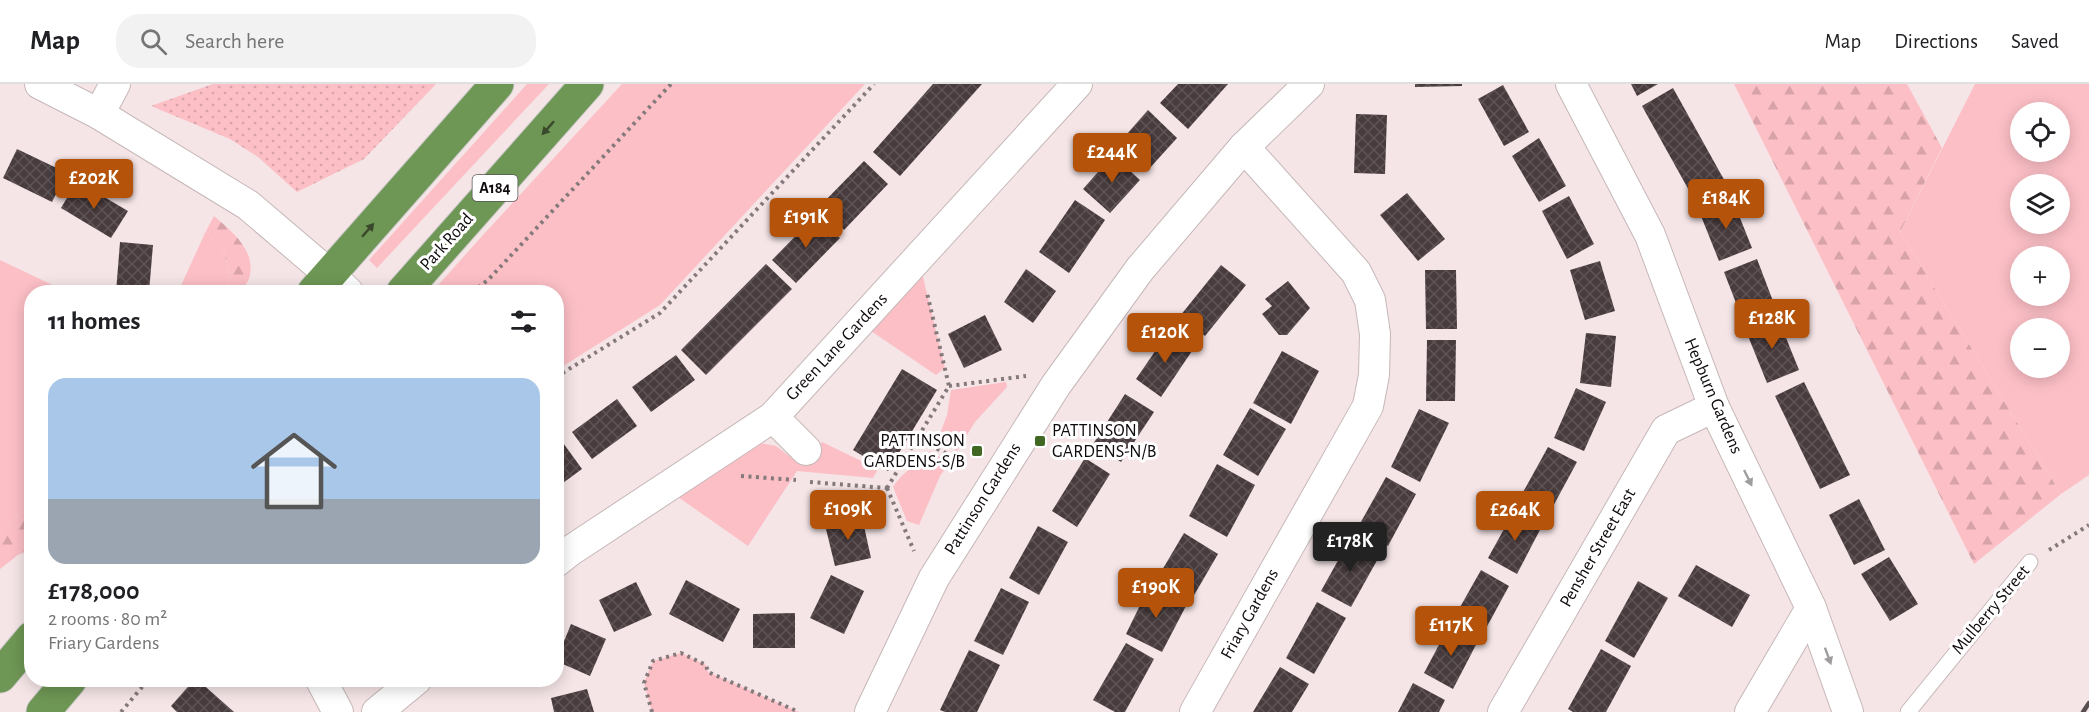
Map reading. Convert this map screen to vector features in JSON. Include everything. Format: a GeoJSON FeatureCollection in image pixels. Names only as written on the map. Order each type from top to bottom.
{"type":"FeatureCollection","features":[{"type":"Feature","properties":{"kind":"highway"},"geometry":{"type":"LineString","coordinates":[[332,285],[496,84]]}},
{"type":"Feature","properties":{"kind":"highway","name":"Park Road"},"geometry":{"type":"LineString","coordinates":[[409,285],[587,84]]}},
{"type":"Feature","properties":{"kind":"highway"},"geometry":{"type":"LineString","coordinates":[[0,676],[24,648]]}},
{"type":"Feature","properties":{"kind":"highway"},"geometry":{"type":"LineString","coordinates":[[43,712],[64,687]]}},
{"type":"Feature","properties":{"kind":"street"},"geometry":{"type":"LineString","coordinates":[[40,84],[99,114],[248,205],[330,285]]}},
{"type":"Feature","properties":{"kind":"street"},"geometry":{"type":"LineString","coordinates":[[99,114],[115,84]]}},
{"type":"Feature","properties":{"kind":"street","name":"Green Lane Gardens"},"geometry":{"type":"LineString","coordinates":[[564,556],[773,417],[1077,84]]}},
{"type":"Feature","properties":{"kind":"street","name":"Pattinson Gardens"},"geometry":{"type":"LineString","coordinates":[[870,712],[934,578],[1056,385],[1140,269],[1244,147],[1309,84]]}},
{"type":"Feature","properties":{"kind":"street","name":"Hepburn Gardens"},"geometry":{"type":"LineString","coordinates":[[1571,84],[1650,235],[1714,407],[1811,608],[1848,712]]}},
{"type":"Feature","properties":{"kind":"street","name":"Friary Gardens"},"geometry":{"type":"LineString","coordinates":[[1195,712],[1368,406],[1374,375],[1375,334],[1370,300],[1356,272],[1244,147]]}},
{"type":"Feature","properties":{"kind":"street","name":"Pensher Street East"},"geometry":{"type":"LineString","coordinates":[[1503,712],[1666,430],[1714,407]]}},
{"type":"Feature","properties":{"kind":"street"},"geometry":{"type":"LineString","coordinates":[[773,417],[806,450]]}},
{"type":"Feature","properties":{"kind":"street"},"geometry":{"type":"LineString","coordinates":[[1750,712],[1811,608]]}},
{"type":"Feature","properties":{"kind":"street"},"geometry":{"type":"LineString","coordinates":[[325,687],[338,712]]}},
{"type":"Feature","properties":{"kind":"street"},"geometry":{"type":"LineString","coordinates":[[377,712],[407,687]]}},
{"type":"Feature","properties":{"kind":"lane","name":"Mulberry Street"},"geometry":{"type":"LineString","coordinates":[[1908,712],[2030,562]]}},
{"type":"Feature","properties":{"kind":"path"},"geometry":{"type":"LineString","coordinates":[[481,285],[671,84]]}},
{"type":"Feature","properties":{"kind":"path"},"geometry":{"type":"LineString","coordinates":[[564,373],[660,313],[874,84]]}},
{"type":"Feature","properties":{"kind":"path"},"geometry":{"type":"LineString","coordinates":[[887,488],[949,386],[919,258]]}},
{"type":"Feature","properties":{"kind":"path"},"geometry":{"type":"LineString","coordinates":[[949,386],[1035,374]]}},
{"type":"Feature","properties":{"kind":"path"},"geometry":{"type":"LineString","coordinates":[[917,438],[962,462]]}},
{"type":"Feature","properties":{"kind":"path"},"geometry":{"type":"LineString","coordinates":[[689,471],[887,488]]}},
{"type":"Feature","properties":{"kind":"path"},"geometry":{"type":"LineString","coordinates":[[887,488],[914,552]]}},
{"type":"Feature","properties":{"kind":"path","name":"Mulberry Street"},"geometry":{"type":"LineString","coordinates":[[2030,562],[2089,525]]}},
{"type":"Feature","properties":{"kind":"path"},"geometry":{"type":"LineString","coordinates":[[652,712],[644,683],[653,661],[681,653],[706,666],[708,672],[799,712]]}},
{"type":"Feature","properties":{"kind":"path"},"geometry":{"type":"LineString","coordinates":[[121,712],[142,687]]}},
{"type":"Feature","properties":{"kind":"green space"},"geometry":{"type":"Polygon","coordinates":[[[213,84],[436,84],[364,159],[297,192],[258,157],[230,139],[151,106],[213,84]]]}},
{"type":"Feature","properties":{"kind":"green space"},"geometry":{"type":"Polygon","coordinates":[[[527,84],[549,84],[377,268],[369,260],[527,84]]]}},
{"type":"Feature","properties":{"kind":"green space"},"geometry":{"type":"Polygon","coordinates":[[[622,84],[865,84],[660,305],[564,366],[564,285],[438,285],[622,84]]]}},
{"type":"Feature","properties":{"kind":"green space"},"geometry":{"type":"Polygon","coordinates":[[[1734,84],[1907,84],[1942,148],[1900,232],[2061,494],[1974,564],[1734,84]]]}},
{"type":"Feature","properties":{"kind":"green space"},"geometry":{"type":"Polygon","coordinates":[[[1975,84],[2089,84],[2089,475],[2061,494],[1900,232],[1975,84]]]}},
{"type":"Feature","properties":{"kind":"green space"},"geometry":{"type":"Polygon","coordinates":[[[214,216],[240,241],[251,266],[246,285],[226,285],[231,278],[224,251],[206,231],[214,216]]]}},
{"type":"Feature","properties":{"kind":"green space"},"geometry":{"type":"Polygon","coordinates":[[[206,231],[224,251],[231,278],[226,285],[181,285],[206,231]]]}},
{"type":"Feature","properties":{"kind":"green space"},"geometry":{"type":"Polygon","coordinates":[[[0,260],[52,285],[24,285],[24,511],[0,530],[0,260]]]}},
{"type":"Feature","properties":{"kind":"green space"},"geometry":{"type":"Polygon","coordinates":[[[922,273],[945,368],[936,375],[871,331],[922,273]]]}},
{"type":"Feature","properties":{"kind":"green space"},"geometry":{"type":"Polygon","coordinates":[[[1006,382],[1007,387],[975,422],[957,451],[938,439],[947,415],[951,390],[1006,382]]]}},
{"type":"Feature","properties":{"kind":"green space"},"geometry":{"type":"Polygon","coordinates":[[[755,442],[776,446],[802,466],[822,442],[878,469],[873,478],[797,471],[748,546],[678,497],[755,442]]]}},
{"type":"Feature","properties":{"kind":"green space"},"geometry":{"type":"Polygon","coordinates":[[[930,451],[949,463],[940,476],[919,525],[907,521],[893,487],[930,451]]]}},
{"type":"Feature","properties":{"kind":"green space"},"geometry":{"type":"Polygon","coordinates":[[[24,511],[24,552],[0,569],[0,530],[24,511]]]}},
{"type":"Feature","properties":{"kind":"green space"},"geometry":{"type":"Polygon","coordinates":[[[681,653],[706,665],[708,672],[799,712],[652,712],[644,683],[653,661],[681,653]]]}},
{"type":"Feature","properties":{"kind":"building"},"geometry":{"type":"Polygon","coordinates":[[[933,84],[982,84],[900,176],[873,152],[933,84]]]}},
{"type":"Feature","properties":{"kind":"building"},"geometry":{"type":"Polygon","coordinates":[[[1178,84],[1228,84],[1188,129],[1160,103],[1178,84]]]}},
{"type":"Feature","properties":{"kind":"building"},"geometry":{"type":"Polygon","coordinates":[[[1415,84],[1462,84],[1462,86],[1415,87],[1415,84]]]}},
{"type":"Feature","properties":{"kind":"building"},"geometry":{"type":"Polygon","coordinates":[[[1631,84],[1658,84],[1637,96],[1631,84]]]}},
{"type":"Feature","properties":{"kind":"building"},"geometry":{"type":"Polygon","coordinates":[[[1503,85],[1529,132],[1504,146],[1478,99],[1503,85]]]}},
{"type":"Feature","properties":{"kind":"building"},"geometry":{"type":"Polygon","coordinates":[[[1673,88],[1727,185],[1696,203],[1642,106],[1673,88]]]}},
{"type":"Feature","properties":{"kind":"building"},"geometry":{"type":"Polygon","coordinates":[[[1148,110],[1177,138],[1148,170],[1119,143],[1148,110]]]}},
{"type":"Feature","properties":{"kind":"building"},"geometry":{"type":"Polygon","coordinates":[[[1356,114],[1387,115],[1385,174],[1354,173],[1356,114]]]}},
{"type":"Feature","properties":{"kind":"building"},"geometry":{"type":"Polygon","coordinates":[[[1539,138],[1566,186],[1539,202],[1512,156],[1539,138]]]}},
{"type":"Feature","properties":{"kind":"building"},"geometry":{"type":"Polygon","coordinates":[[[17,149],[67,173],[52,202],[3,178],[17,149]]]}},
{"type":"Feature","properties":{"kind":"building"},"geometry":{"type":"Polygon","coordinates":[[[1113,155],[1140,180],[1110,213],[1083,189],[1113,155]]]}},
{"type":"Feature","properties":{"kind":"building"},"geometry":{"type":"Polygon","coordinates":[[[864,161],[888,184],[844,230],[820,206],[864,161]]]}},
{"type":"Feature","properties":{"kind":"building"},"geometry":{"type":"Polygon","coordinates":[[[77,181],[128,211],[111,238],[61,208],[77,181]]]}},
{"type":"Feature","properties":{"kind":"building"},"geometry":{"type":"Polygon","coordinates":[[[1407,193],[1445,239],[1418,261],[1380,215],[1407,193]]]}},
{"type":"Feature","properties":{"kind":"building"},"geometry":{"type":"Polygon","coordinates":[[[1569,196],[1594,244],[1567,259],[1542,211],[1569,196]]]}},
{"type":"Feature","properties":{"kind":"building"},"geometry":{"type":"Polygon","coordinates":[[[1732,198],[1752,248],[1719,261],[1699,211],[1732,198]]]}},
{"type":"Feature","properties":{"kind":"building"},"geometry":{"type":"Polygon","coordinates":[[[1075,200],[1105,220],[1069,273],[1039,252],[1075,200]]]}},
{"type":"Feature","properties":{"kind":"building"},"geometry":{"type":"Polygon","coordinates":[[[816,215],[840,238],[796,283],[772,260],[816,215]]]}},
{"type":"Feature","properties":{"kind":"building"},"geometry":{"type":"Polygon","coordinates":[[[120,242],[153,245],[150,285],[117,285],[120,242]]]}},
{"type":"Feature","properties":{"kind":"building"},"geometry":{"type":"Polygon","coordinates":[[[1757,259],[1776,309],[1743,321],[1724,272],[1757,259]]]}},
{"type":"Feature","properties":{"kind":"building"},"geometry":{"type":"Polygon","coordinates":[[[1600,261],[1615,311],[1585,320],[1570,270],[1600,261]]]}},
{"type":"Feature","properties":{"kind":"building"},"geometry":{"type":"Polygon","coordinates":[[[766,264],[792,289],[706,375],[681,350],[766,264]]]}},
{"type":"Feature","properties":{"kind":"building"},"geometry":{"type":"Polygon","coordinates":[[[1221,265],[1246,285],[1205,336],[1180,316],[1221,265]]]}},
{"type":"Feature","properties":{"kind":"building"},"geometry":{"type":"Polygon","coordinates":[[[1026,269],[1056,291],[1033,323],[1004,302],[1026,269]]]}},
{"type":"Feature","properties":{"kind":"building"},"geometry":{"type":"Polygon","coordinates":[[[1425,270],[1456,270],[1457,329],[1426,329],[1425,270]]]}},
{"type":"Feature","properties":{"kind":"building"},"geometry":{"type":"Polygon","coordinates":[[[1288,281],[1310,308],[1287,335],[1279,335],[1262,314],[1272,306],[1265,299],[1288,281]]]}},
{"type":"Feature","properties":{"kind":"building"},"geometry":{"type":"Polygon","coordinates":[[[985,315],[1002,350],[964,368],[948,334],[985,315]]]}},
{"type":"Feature","properties":{"kind":"building"},"geometry":{"type":"Polygon","coordinates":[[[1778,318],[1799,370],[1767,383],[1746,331],[1778,318]]]}},
{"type":"Feature","properties":{"kind":"building"},"geometry":{"type":"Polygon","coordinates":[[[1169,331],[1194,348],[1161,397],[1136,379],[1169,331]]]}},
{"type":"Feature","properties":{"kind":"building"},"geometry":{"type":"Polygon","coordinates":[[[1586,333],[1616,336],[1611,387],[1580,383],[1586,333]]]}},
{"type":"Feature","properties":{"kind":"building"},"geometry":{"type":"Polygon","coordinates":[[[1427,340],[1456,340],[1455,401],[1426,401],[1427,340]]]}},
{"type":"Feature","properties":{"kind":"building"},"geometry":{"type":"Polygon","coordinates":[[[1282,351],[1319,371],[1291,424],[1253,403],[1282,351]]]}},
{"type":"Feature","properties":{"kind":"building"},"geometry":{"type":"Polygon","coordinates":[[[676,355],[695,380],[651,412],[632,387],[676,355]]]}},
{"type":"Feature","properties":{"kind":"building"},"geometry":{"type":"Polygon","coordinates":[[[902,369],[937,390],[888,471],[853,450],[902,369]]]}},
{"type":"Feature","properties":{"kind":"building"},"geometry":{"type":"Polygon","coordinates":[[[1804,382],[1850,475],[1820,489],[1775,396],[1804,382]]]}},
{"type":"Feature","properties":{"kind":"building"},"geometry":{"type":"Polygon","coordinates":[[[1576,388],[1606,402],[1584,451],[1554,438],[1576,388]]]}},
{"type":"Feature","properties":{"kind":"building"},"geometry":{"type":"Polygon","coordinates":[[[1125,394],[1154,412],[1121,462],[1093,444],[1125,394]]]}},
{"type":"Feature","properties":{"kind":"building"},"geometry":{"type":"Polygon","coordinates":[[[617,399],[637,426],[592,459],[572,432],[617,399]]]}},
{"type":"Feature","properties":{"kind":"building"},"geometry":{"type":"Polygon","coordinates":[[[1250,408],[1286,429],[1258,476],[1223,455],[1250,408]]]}},
{"type":"Feature","properties":{"kind":"building"},"geometry":{"type":"Polygon","coordinates":[[[1419,409],[1449,423],[1420,482],[1391,467],[1419,409]]]}},
{"type":"Feature","properties":{"kind":"building"},"geometry":{"type":"Polygon","coordinates":[[[564,444],[582,469],[564,482],[564,444]]]}},
{"type":"Feature","properties":{"kind":"building"},"geometry":{"type":"Polygon","coordinates":[[[1548,447],[1577,462],[1551,510],[1522,494],[1548,447]]]}},
{"type":"Feature","properties":{"kind":"building"},"geometry":{"type":"Polygon","coordinates":[[[1085,458],[1110,474],[1077,527],[1052,511],[1085,458]]]}},
{"type":"Feature","properties":{"kind":"building"},"geometry":{"type":"Polygon","coordinates":[[[1217,464],[1255,485],[1227,537],[1189,516],[1217,464]]]}},
{"type":"Feature","properties":{"kind":"building"},"geometry":{"type":"Polygon","coordinates":[[[1386,477],[1416,494],[1388,546],[1357,529],[1386,477]]]}},
{"type":"Feature","properties":{"kind":"building"},"geometry":{"type":"Polygon","coordinates":[[[1859,499],[1885,550],[1854,565],[1829,515],[1859,499]]]}},
{"type":"Feature","properties":{"kind":"building"},"geometry":{"type":"Polygon","coordinates":[[[1514,511],[1542,526],[1517,574],[1488,558],[1514,511]]]}},
{"type":"Feature","properties":{"kind":"building"},"geometry":{"type":"Polygon","coordinates":[[[862,517],[871,558],[835,566],[825,525],[862,517]]]}},
{"type":"Feature","properties":{"kind":"building"},"geometry":{"type":"Polygon","coordinates":[[[1038,526],[1068,542],[1039,595],[1009,578],[1038,526]]]}},
{"type":"Feature","properties":{"kind":"building"},"geometry":{"type":"Polygon","coordinates":[[[1184,533],[1218,554],[1193,597],[1158,577],[1184,533]]]}},
{"type":"Feature","properties":{"kind":"building"},"geometry":{"type":"Polygon","coordinates":[[[1350,539],[1380,555],[1351,607],[1321,591],[1350,539]]]}},
{"type":"Feature","properties":{"kind":"building"},"geometry":{"type":"Polygon","coordinates":[[[1889,557],[1918,604],[1890,621],[1861,574],[1889,557]]]}},
{"type":"Feature","properties":{"kind":"building"},"geometry":{"type":"Polygon","coordinates":[[[1696,565],[1750,595],[1732,627],[1678,596],[1696,565]]]}},
{"type":"Feature","properties":{"kind":"building"},"geometry":{"type":"Polygon","coordinates":[[[1481,570],[1509,586],[1484,632],[1455,616],[1481,570]]]}},
{"type":"Feature","properties":{"kind":"building"},"geometry":{"type":"Polygon","coordinates":[[[831,575],[864,591],[844,634],[810,618],[831,575]]]}},
{"type":"Feature","properties":{"kind":"building"},"geometry":{"type":"Polygon","coordinates":[[[686,580],[740,609],[723,642],[669,614],[686,580]]]}},
{"type":"Feature","properties":{"kind":"building"},"geometry":{"type":"Polygon","coordinates":[[[1638,581],[1668,598],[1634,658],[1605,641],[1638,581]]]}},
{"type":"Feature","properties":{"kind":"building"},"geometry":{"type":"Polygon","coordinates":[[[636,582],[652,615],[614,632],[599,600],[636,582]]]}},
{"type":"Feature","properties":{"kind":"building"},"geometry":{"type":"Polygon","coordinates":[[[1150,585],[1187,604],[1162,652],[1126,634],[1150,585]]]}},
{"type":"Feature","properties":{"kind":"building"},"geometry":{"type":"Polygon","coordinates":[[[1001,588],[1029,602],[1003,655],[974,641],[1001,588]]]}},
{"type":"Feature","properties":{"kind":"building"},"geometry":{"type":"Polygon","coordinates":[[[1317,602],[1346,618],[1314,674],[1286,658],[1317,602]]]}},
{"type":"Feature","properties":{"kind":"building"},"geometry":{"type":"Polygon","coordinates":[[[795,613],[795,648],[753,648],[753,614],[795,613]]]}},
{"type":"Feature","properties":{"kind":"building"},"geometry":{"type":"Polygon","coordinates":[[[571,624],[606,639],[590,676],[564,665],[564,641],[571,624]]]}},
{"type":"Feature","properties":{"kind":"building"},"geometry":{"type":"Polygon","coordinates":[[[1449,626],[1478,641],[1453,689],[1424,673],[1449,626]]]}},
{"type":"Feature","properties":{"kind":"building"},"geometry":{"type":"Polygon","coordinates":[[[1126,643],[1154,659],[1125,712],[1115,712],[1093,700],[1126,643]]]}},
{"type":"Feature","properties":{"kind":"building"},"geometry":{"type":"Polygon","coordinates":[[[1601,649],[1631,666],[1606,712],[1573,712],[1568,709],[1601,649]]]}},
{"type":"Feature","properties":{"kind":"building"},"geometry":{"type":"Polygon","coordinates":[[[969,650],[1000,665],[977,712],[940,710],[969,650]]]}},
{"type":"Feature","properties":{"kind":"building"},"geometry":{"type":"Polygon","coordinates":[[[1280,667],[1309,684],[1292,712],[1253,712],[1280,667]]]}},
{"type":"Feature","properties":{"kind":"building"},"geometry":{"type":"Polygon","coordinates":[[[1413,683],[1445,700],[1439,712],[1398,712],[1413,683]]]}},
{"type":"Feature","properties":{"kind":"building"},"geometry":{"type":"Polygon","coordinates":[[[188,687],[206,687],[234,712],[177,712],[171,706],[188,687]]]}},
{"type":"Feature","properties":{"kind":"building"},"geometry":{"type":"Polygon","coordinates":[[[587,689],[594,712],[554,712],[551,698],[587,689]]]}},
{"type":"Feature","properties":{"kind":"railway"},"geometry":{"type":"LineString","coordinates":[[2083,712],[2089,703]]}},
{"type":"Feature","properties":{"kind":"place","name":"PATTINSON GARDENS-N/B"},"geometry":{"type":"Point","coordinates":[1040,441]}},
{"type":"Feature","properties":{"kind":"place","name":"PATTINSON GARDENS-S/B"},"geometry":{"type":"Point","coordinates":[977,451]}}]}
